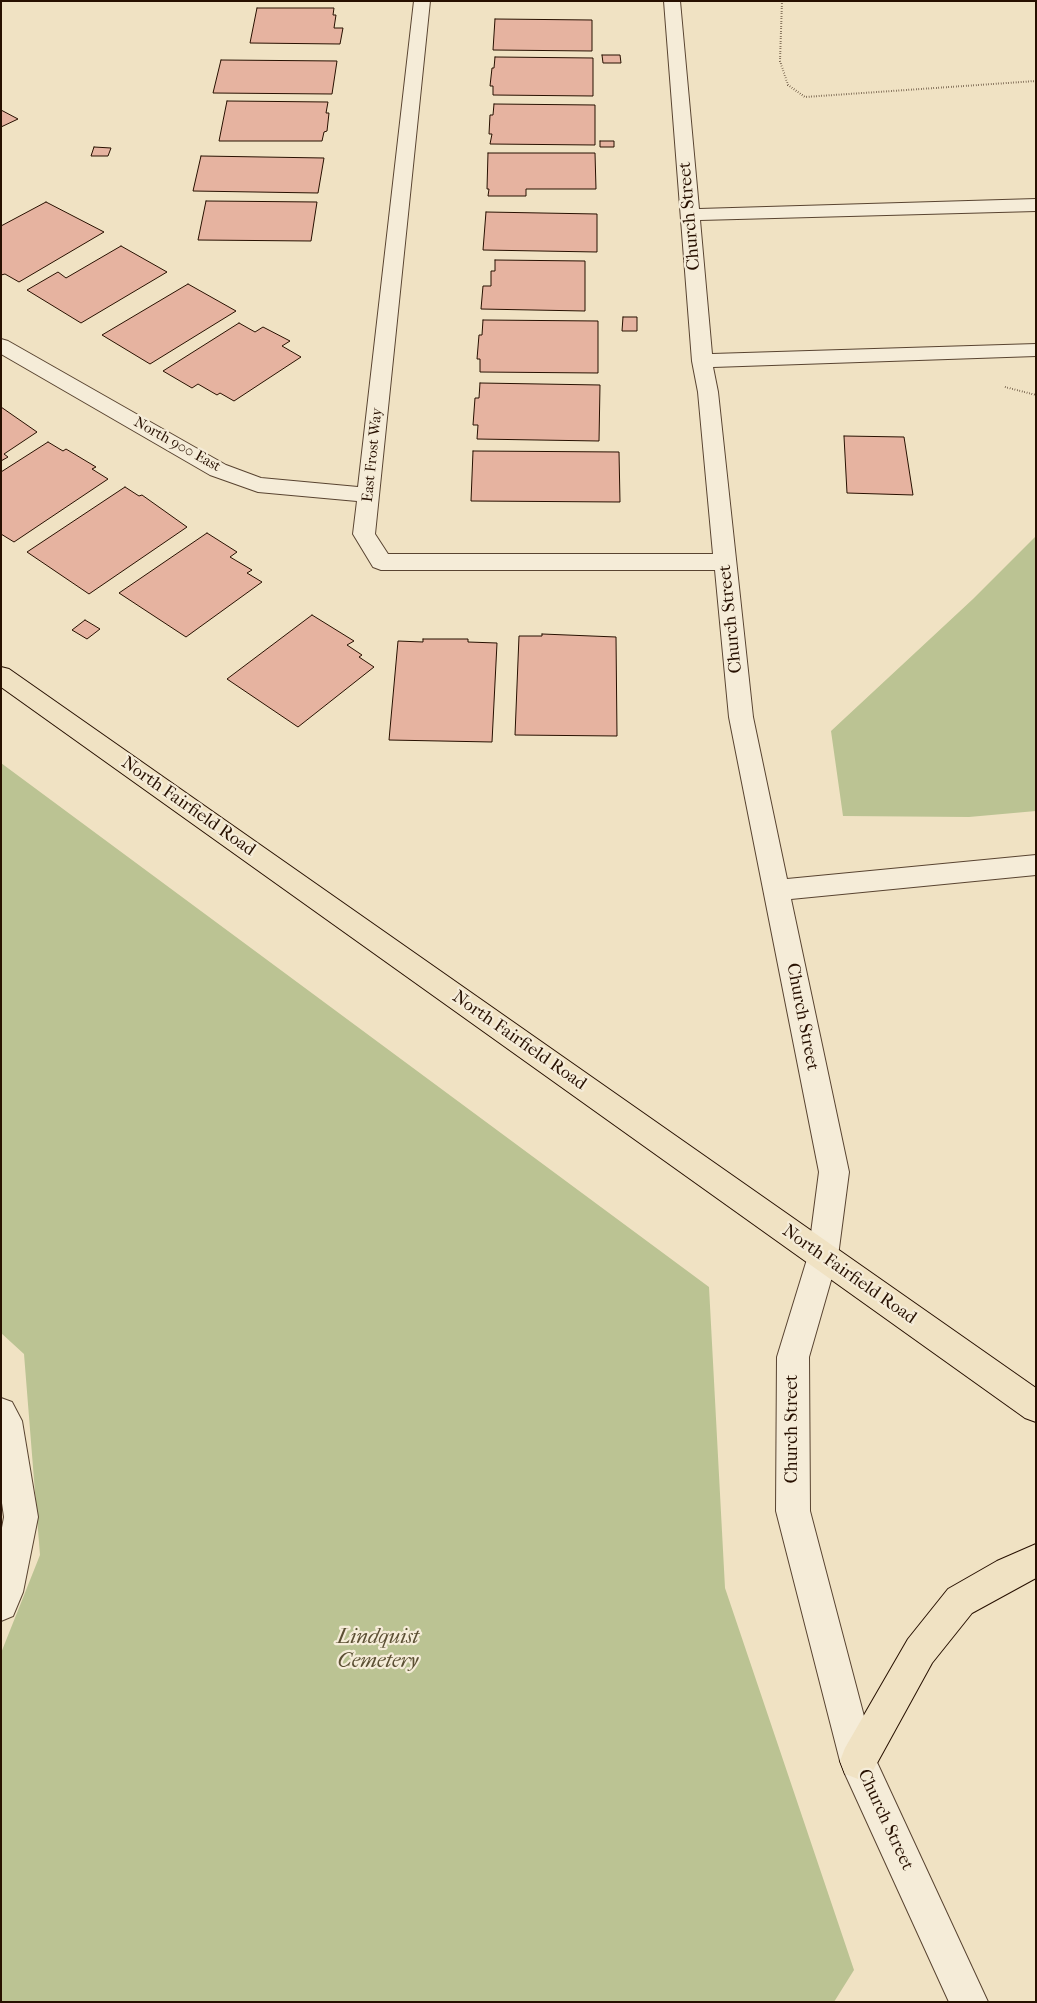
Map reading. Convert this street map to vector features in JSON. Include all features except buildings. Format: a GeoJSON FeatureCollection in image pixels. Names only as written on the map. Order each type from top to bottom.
{"type":"FeatureCollection","features":[{"type":"Feature","properties":{"kind":"main road","name":"North Fairfield Road"},"geometry":{"type":"LineString","coordinates":[[1,675],[1036,1407]]}},
{"type":"Feature","properties":{"kind":"main road"},"geometry":{"type":"LineString","coordinates":[[858,1761],[920,1651],[960,1601],[1008,1573],[1036,1561]]}},
{"type":"Feature","properties":{"kind":"street","name":"East Frost Way"},"geometry":{"type":"LineString","coordinates":[[422,1],[364,534],[382,562],[725,562]]}},
{"type":"Feature","properties":{"kind":"street","name":"Church Street"},"geometry":{"type":"LineString","coordinates":[[672,1],[702,361],[708,392],[741,718],[834,1172],[823,1256],[793,1357],[793,1511],[858,1761],[969,2002]]}},
{"type":"Feature","properties":{"kind":"street"},"geometry":{"type":"LineString","coordinates":[[690,215],[1036,206]]}},
{"type":"Feature","properties":{"kind":"street","name":"North 900 East"},"geometry":{"type":"LineString","coordinates":[[1,345],[218,470],[258,485],[369,495]]}},
{"type":"Feature","properties":{"kind":"street"},"geometry":{"type":"LineString","coordinates":[[702,361],[1036,350]]}},
{"type":"Feature","properties":{"kind":"street"},"geometry":{"type":"LineString","coordinates":[[777,890],[1036,865]]}},
{"type":"Feature","properties":{"kind":"street"},"geometry":{"type":"LineString","coordinates":[[1,1413],[6,1421],[21,1517],[6,1592],[1,1604]]}},
{"type":"Feature","properties":{"kind":"path"},"geometry":{"type":"LineString","coordinates":[[782,1],[780,61],[788,85],[805,97],[1036,81]]}},
{"type":"Feature","properties":{"kind":"green space"},"geometry":{"type":"Polygon","coordinates":[[[1036,536],[1036,811],[969,817],[843,816],[831,731],[973,599],[1036,536]]]}},
{"type":"Feature","properties":{"kind":"green space","name":"Lindquist Cemetery"},"geometry":{"type":"Polygon","coordinates":[[[1,763],[709,1287],[725,1588],[854,1970],[834,2002],[1,2002],[1,1653],[40,1555],[24,1354],[1,1333],[1,763]]]}}]}
